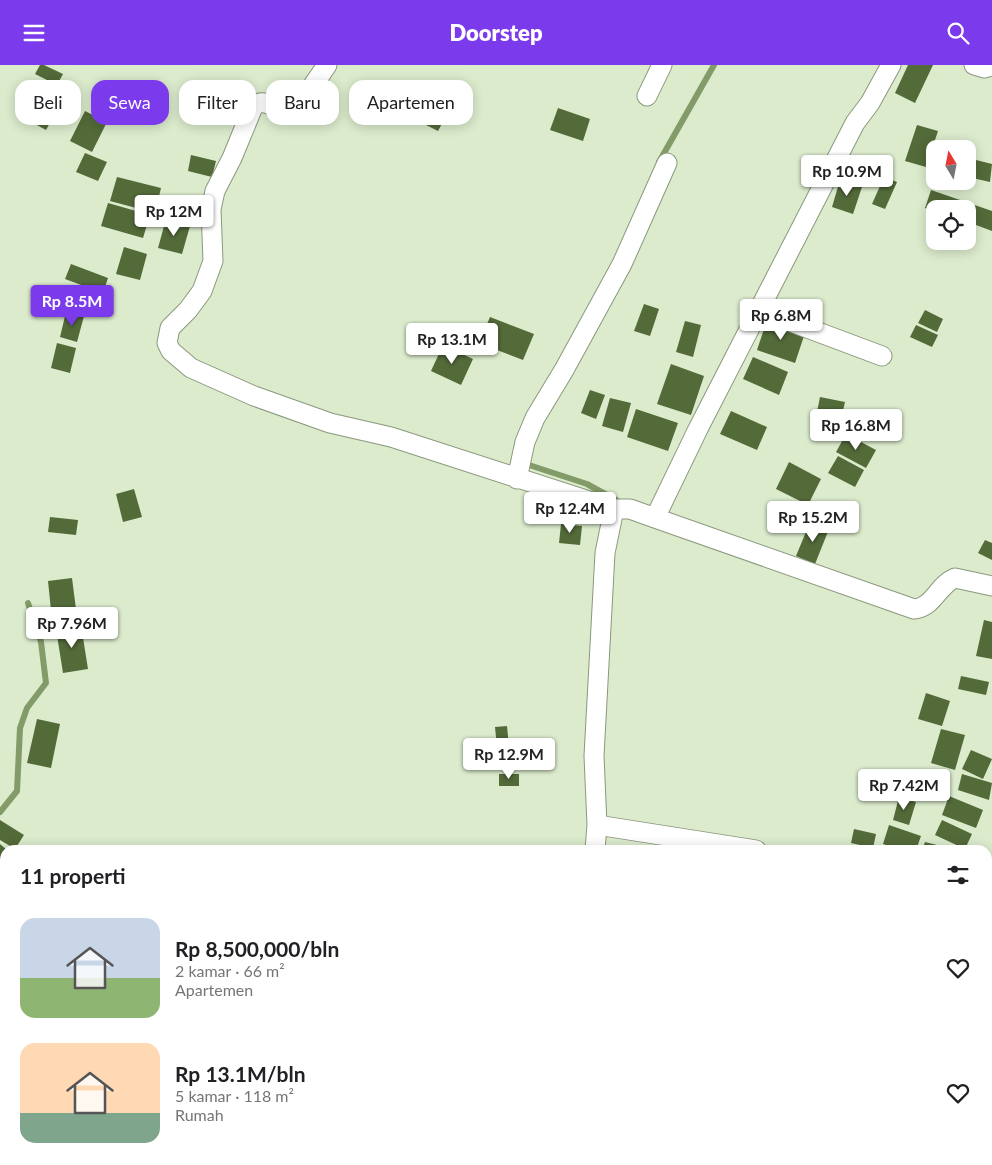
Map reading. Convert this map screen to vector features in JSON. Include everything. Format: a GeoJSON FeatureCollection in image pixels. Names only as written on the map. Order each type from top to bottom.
{"type":"FeatureCollection","features":[{"type":"Feature","properties":{"kind":"street"},"geometry":{"type":"LineString","coordinates":[[327,65],[296,110],[285,112],[263,102],[257,103],[253,107],[232,158],[214,191],[211,209],[213,261],[202,291],[188,311],[170,328],[167,343],[171,351],[191,367],[254,396],[330,423],[391,437],[614,509],[630,509],[914,609],[926,606],[948,582],[955,578],[992,586]]}},
{"type":"Feature","properties":{"kind":"street"},"geometry":{"type":"LineString","coordinates":[[647,96],[662,65]]}},
{"type":"Feature","properties":{"kind":"street"},"geometry":{"type":"LineString","coordinates":[[655,518],[759,309],[855,123],[870,103],[891,65]]}},
{"type":"Feature","properties":{"kind":"street"},"geometry":{"type":"LineString","coordinates":[[974,65],[984,68],[992,66]]}},
{"type":"Feature","properties":{"kind":"street"},"geometry":{"type":"LineString","coordinates":[[517,479],[525,442],[535,418],[622,265],[667,163]]}},
{"type":"Feature","properties":{"kind":"street"},"geometry":{"type":"LineString","coordinates":[[759,309],[882,356]]}},
{"type":"Feature","properties":{"kind":"street"},"geometry":{"type":"LineString","coordinates":[[595,845],[597,825],[594,746],[605,553],[614,509]]}},
{"type":"Feature","properties":{"kind":"street"},"geometry":{"type":"LineString","coordinates":[[597,825],[724,845]]}},
{"type":"Feature","properties":{"kind":"building"},"geometry":{"type":"Polygon","coordinates":[[[40,65],[44,65],[63,74],[60,80],[47,80],[35,74],[40,65]]]}},
{"type":"Feature","properties":{"kind":"building"},"geometry":{"type":"Polygon","coordinates":[[[908,65],[933,65],[915,103],[895,93],[908,65]]]}},
{"type":"Feature","properties":{"kind":"building"},"geometry":{"type":"Polygon","coordinates":[[[558,108],[590,119],[583,141],[550,130],[558,108]]]}},
{"type":"Feature","properties":{"kind":"building"},"geometry":{"type":"Polygon","coordinates":[[[85,111],[91,114],[91,125],[106,125],[92,152],[70,141],[78,125],[81,125],[81,119],[85,111]]]}},
{"type":"Feature","properties":{"kind":"building"},"geometry":{"type":"Polygon","coordinates":[[[37,125],[49,125],[46,130],[37,125]]]}},
{"type":"Feature","properties":{"kind":"building"},"geometry":{"type":"Polygon","coordinates":[[[426,125],[441,125],[438,131],[426,125]]]}},
{"type":"Feature","properties":{"kind":"building"},"geometry":{"type":"Polygon","coordinates":[[[917,125],[938,131],[935,140],[926,140],[926,167],[905,161],[917,125]]]}},
{"type":"Feature","properties":{"kind":"building"},"geometry":{"type":"Polygon","coordinates":[[[85,153],[107,162],[98,181],[76,172],[85,153]]]}},
{"type":"Feature","properties":{"kind":"building"},"geometry":{"type":"Polygon","coordinates":[[[191,155],[216,161],[212,177],[188,171],[191,155]]]}},
{"type":"Feature","properties":{"kind":"building"},"geometry":{"type":"Polygon","coordinates":[[[976,160],[992,164],[990,182],[976,179],[976,160]]]}},
{"type":"Feature","properties":{"kind":"building"},"geometry":{"type":"Polygon","coordinates":[[[117,177],[161,188],[155,213],[110,201],[117,177]]]}},
{"type":"Feature","properties":{"kind":"building"},"geometry":{"type":"Polygon","coordinates":[[[884,177],[897,182],[885,209],[872,204],[884,177]]]}},
{"type":"Feature","properties":{"kind":"building"},"geometry":{"type":"Polygon","coordinates":[[[840,180],[862,187],[853,214],[832,207],[840,180]]]}},
{"type":"Feature","properties":{"kind":"building"},"geometry":{"type":"Polygon","coordinates":[[[931,190],[960,200],[928,200],[931,190]]]}},
{"type":"Feature","properties":{"kind":"building"},"geometry":{"type":"Polygon","coordinates":[[[108,203],[150,215],[143,238],[101,226],[108,203]]]}},
{"type":"Feature","properties":{"kind":"building"},"geometry":{"type":"Polygon","coordinates":[[[976,205],[992,211],[992,231],[976,225],[976,205]]]}},
{"type":"Feature","properties":{"kind":"building"},"geometry":{"type":"Polygon","coordinates":[[[166,219],[190,226],[182,254],[158,248],[166,219]]]}},
{"type":"Feature","properties":{"kind":"building"},"geometry":{"type":"Polygon","coordinates":[[[124,247],[147,254],[140,280],[116,274],[124,247]]]}},
{"type":"Feature","properties":{"kind":"building"},"geometry":{"type":"Polygon","coordinates":[[[71,264],[108,278],[103,293],[65,279],[71,264]]]}},
{"type":"Feature","properties":{"kind":"building"},"geometry":{"type":"Polygon","coordinates":[[[644,304],[659,309],[650,336],[634,331],[644,304]]]}},
{"type":"Feature","properties":{"kind":"building"},"geometry":{"type":"Polygon","coordinates":[[[925,310],[943,319],[937,332],[918,323],[925,310]]]}},
{"type":"Feature","properties":{"kind":"building"},"geometry":{"type":"Polygon","coordinates":[[[66,312],[84,316],[77,342],[60,337],[66,312]]]}},
{"type":"Feature","properties":{"kind":"building"},"geometry":{"type":"Polygon","coordinates":[[[490,317],[534,334],[523,360],[479,343],[490,317]]]}},
{"type":"Feature","properties":{"kind":"building"},"geometry":{"type":"Polygon","coordinates":[[[767,320],[805,333],[795,363],[757,350],[767,320]]]}},
{"type":"Feature","properties":{"kind":"building"},"geometry":{"type":"Polygon","coordinates":[[[685,321],[701,325],[693,357],[676,352],[685,321]]]}},
{"type":"Feature","properties":{"kind":"building"},"geometry":{"type":"Polygon","coordinates":[[[916,325],[938,335],[932,347],[910,337],[916,325]]]}},
{"type":"Feature","properties":{"kind":"building"},"geometry":{"type":"Polygon","coordinates":[[[57,343],[76,348],[70,373],[51,368],[57,343]]]}},
{"type":"Feature","properties":{"kind":"building"},"geometry":{"type":"Polygon","coordinates":[[[443,345],[473,359],[461,385],[431,371],[443,345]]]}},
{"type":"Feature","properties":{"kind":"building"},"geometry":{"type":"Polygon","coordinates":[[[753,357],[788,372],[779,395],[743,379],[753,357]]]}},
{"type":"Feature","properties":{"kind":"building"},"geometry":{"type":"Polygon","coordinates":[[[671,364],[704,376],[691,415],[657,404],[671,364]]]}},
{"type":"Feature","properties":{"kind":"building"},"geometry":{"type":"Polygon","coordinates":[[[590,390],[605,395],[596,419],[581,413],[590,390]]]}},
{"type":"Feature","properties":{"kind":"building"},"geometry":{"type":"Polygon","coordinates":[[[820,397],[845,402],[839,428],[815,422],[820,397]]]}},
{"type":"Feature","properties":{"kind":"building"},"geometry":{"type":"Polygon","coordinates":[[[610,398],[631,403],[623,432],[602,426],[610,398]]]}},
{"type":"Feature","properties":{"kind":"building"},"geometry":{"type":"Polygon","coordinates":[[[636,409],[678,423],[668,451],[627,437],[636,409]]]}},
{"type":"Feature","properties":{"kind":"building"},"geometry":{"type":"Polygon","coordinates":[[[731,411],[767,427],[757,450],[720,434],[731,411]]]}},
{"type":"Feature","properties":{"kind":"building"},"geometry":{"type":"Polygon","coordinates":[[[846,434],[876,450],[866,468],[836,452],[846,434]]]}},
{"type":"Feature","properties":{"kind":"building"},"geometry":{"type":"Polygon","coordinates":[[[838,456],[864,470],[855,487],[828,473],[838,456]]]}},
{"type":"Feature","properties":{"kind":"building"},"geometry":{"type":"Polygon","coordinates":[[[789,462],[821,479],[808,505],[776,489],[789,462]]]}},
{"type":"Feature","properties":{"kind":"building"},"geometry":{"type":"Polygon","coordinates":[[[134,489],[142,517],[123,522],[116,494],[134,489]]]}},
{"type":"Feature","properties":{"kind":"building"},"geometry":{"type":"Polygon","coordinates":[[[50,517],[78,520],[76,535],[48,532],[50,517]]]}},
{"type":"Feature","properties":{"kind":"building"},"geometry":{"type":"Polygon","coordinates":[[[810,522],[829,529],[815,564],[796,556],[810,522]]]}},
{"type":"Feature","properties":{"kind":"building"},"geometry":{"type":"Polygon","coordinates":[[[561,524],[582,526],[580,545],[559,543],[561,524]]]}},
{"type":"Feature","properties":{"kind":"building"},"geometry":{"type":"Polygon","coordinates":[[[985,540],[992,543],[992,560],[978,553],[985,540]]]}},
{"type":"Feature","properties":{"kind":"building"},"geometry":{"type":"Polygon","coordinates":[[[72,578],[77,617],[52,620],[48,581],[72,578]]]}},
{"type":"Feature","properties":{"kind":"building"},"geometry":{"type":"Polygon","coordinates":[[[984,620],[992,622],[992,659],[976,656],[984,620]]]}},
{"type":"Feature","properties":{"kind":"building"},"geometry":{"type":"Polygon","coordinates":[[[81,625],[88,669],[63,673],[56,629],[81,625]]]}},
{"type":"Feature","properties":{"kind":"building"},"geometry":{"type":"Polygon","coordinates":[[[961,676],[989,682],[986,695],[958,689],[961,676]]]}},
{"type":"Feature","properties":{"kind":"building"},"geometry":{"type":"Polygon","coordinates":[[[926,693],[950,701],[942,726],[918,719],[926,693]]]}},
{"type":"Feature","properties":{"kind":"building"},"geometry":{"type":"Polygon","coordinates":[[[37,719],[60,724],[51,768],[27,763],[37,719]]]}},
{"type":"Feature","properties":{"kind":"building"},"geometry":{"type":"Polygon","coordinates":[[[507,726],[509,747],[497,748],[495,727],[507,726]]]}},
{"type":"Feature","properties":{"kind":"building"},"geometry":{"type":"Polygon","coordinates":[[[941,729],[965,735],[955,770],[931,763],[941,729]]]}},
{"type":"Feature","properties":{"kind":"building"},"geometry":{"type":"Polygon","coordinates":[[[971,750],[992,759],[983,779],[962,769],[971,750]]]}},
{"type":"Feature","properties":{"kind":"building"},"geometry":{"type":"Polygon","coordinates":[[[499,774],[519,774],[519,786],[499,786],[499,774]]]}},
{"type":"Feature","properties":{"kind":"building"},"geometry":{"type":"Polygon","coordinates":[[[962,774],[992,783],[989,800],[958,790],[962,774]]]}},
{"type":"Feature","properties":{"kind":"building"},"geometry":{"type":"Polygon","coordinates":[[[949,796],[983,810],[976,828],[942,815],[949,796]]]}},
{"type":"Feature","properties":{"kind":"building"},"geometry":{"type":"Polygon","coordinates":[[[899,797],[916,802],[909,825],[893,820],[899,797]]]}},
{"type":"Feature","properties":{"kind":"building"},"geometry":{"type":"Polygon","coordinates":[[[0,820],[24,835],[18,845],[8,845],[0,840],[0,820]]]}},
{"type":"Feature","properties":{"kind":"building"},"geometry":{"type":"Polygon","coordinates":[[[942,820],[972,834],[967,845],[956,845],[935,835],[942,820]]]}},
{"type":"Feature","properties":{"kind":"building"},"geometry":{"type":"Polygon","coordinates":[[[889,825],[921,836],[918,845],[883,844],[889,825]]]}},
{"type":"Feature","properties":{"kind":"building"},"geometry":{"type":"Polygon","coordinates":[[[854,829],[876,834],[874,845],[851,843],[854,829]]]}},
{"type":"Feature","properties":{"kind":"building"},"geometry":{"type":"Polygon","coordinates":[[[925,842],[937,845],[924,845],[925,842]]]}},
{"type":"Feature","properties":{"kind":"waterway"},"geometry":{"type":"LineString","coordinates":[[659,162],[714,65]]}},
{"type":"Feature","properties":{"kind":"waterway"},"geometry":{"type":"LineString","coordinates":[[523,463],[587,484],[616,500],[615,504]]}},
{"type":"Feature","properties":{"kind":"waterway"},"geometry":{"type":"LineString","coordinates":[[0,812],[17,791],[20,728],[27,708],[46,683],[41,642],[28,603]]}}]}
